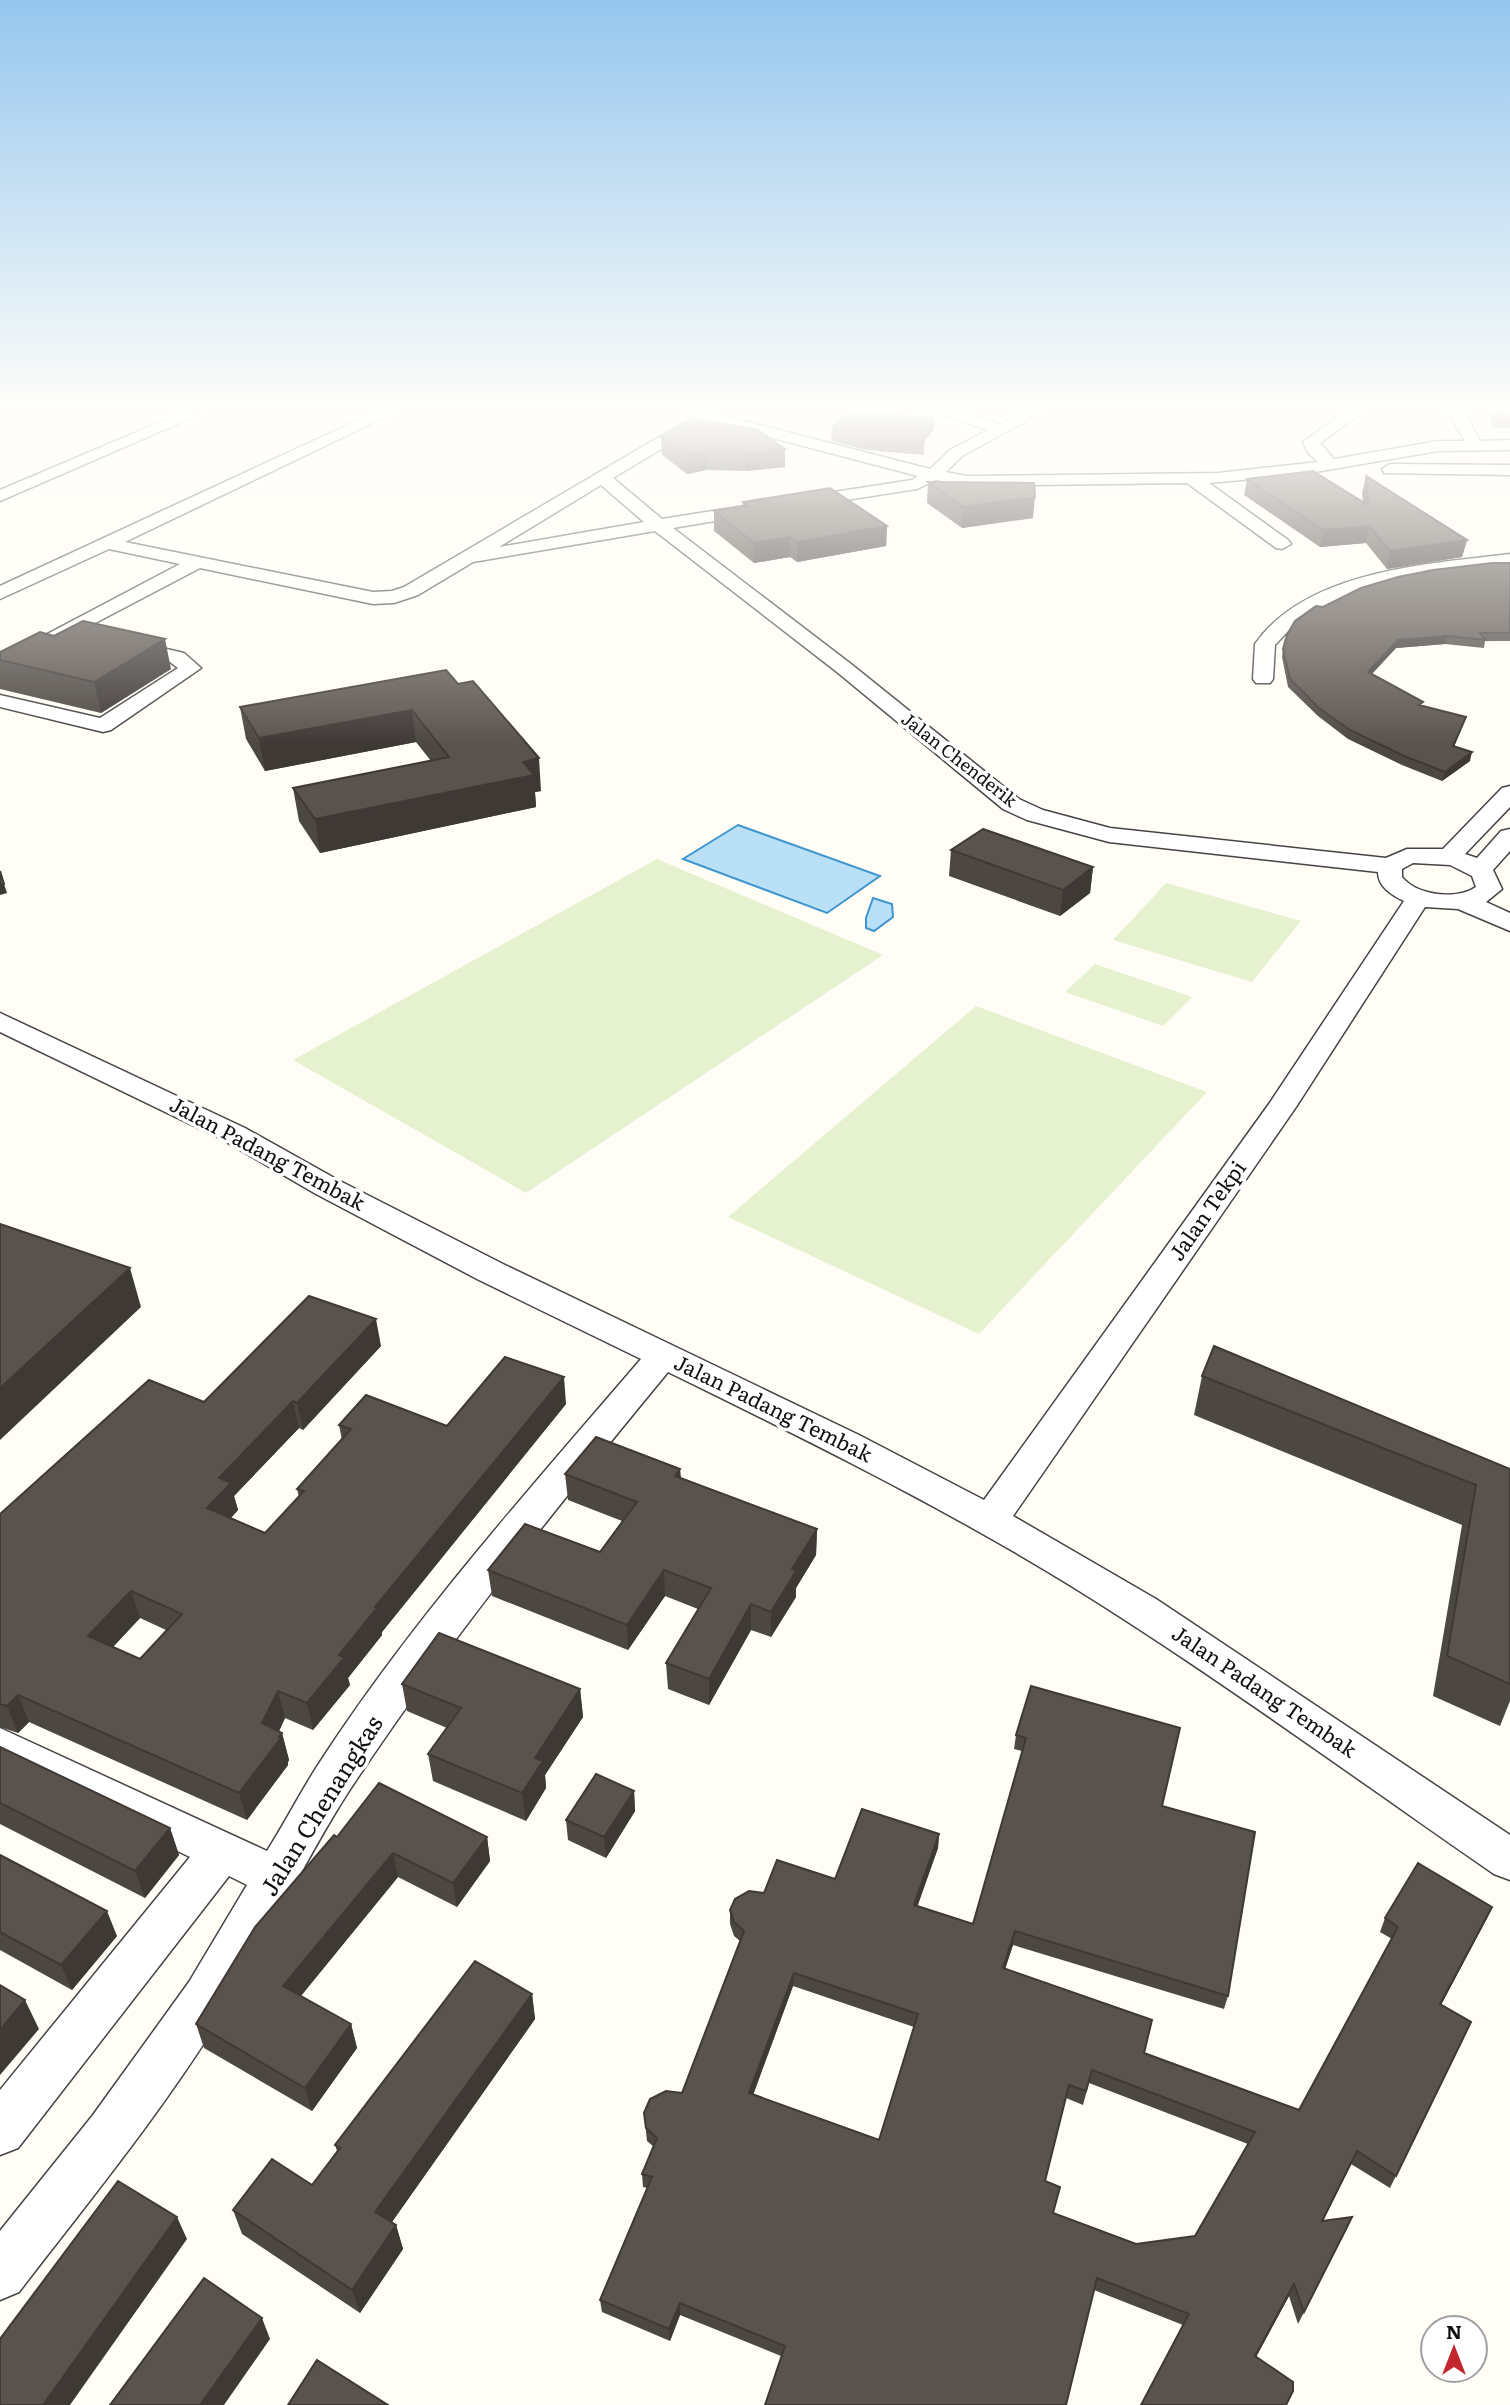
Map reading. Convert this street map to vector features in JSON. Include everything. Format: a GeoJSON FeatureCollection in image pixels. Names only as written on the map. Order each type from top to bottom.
{"type":"FeatureCollection","features":[{"type":"Feature","properties":{"kind":"street"},"geometry":{"type":"LineString","coordinates":[[0,593],[152,521]]}},
{"type":"Feature","properties":{"kind":"street"},"geometry":{"type":"LineString","coordinates":[[105,543],[373,598],[394,597],[411,591],[530,521]]}},
{"type":"Feature","properties":{"kind":"street","name":"Jalan Chenderik"},"geometry":{"type":"LineString","coordinates":[[654,521],[844,668],[1011,804],[1068,825],[1108,835],[1390,866]]}},
{"type":"Feature","properties":{"kind":"street"},"geometry":{"type":"LineString","coordinates":[[469,557],[682,521]]}},
{"type":"Feature","properties":{"kind":"street"},"geometry":{"type":"LineString","coordinates":[[1250,521],[1282,544]]}},
{"type":"Feature","properties":{"kind":"street"},"geometry":{"type":"LineString","coordinates":[[512,532],[511,537],[515,542],[545,544]]}},
{"type":"Feature","properties":{"kind":"street"},"geometry":{"type":"LineString","coordinates":[[1263,678],[1265,644],[1297,612],[1365,582],[1396,574],[1510,560]]}},
{"type":"Feature","properties":{"kind":"street"},"geometry":{"type":"LineString","coordinates":[[0,667],[198,562]]}},
{"type":"Feature","properties":{"kind":"street"},"geometry":{"type":"LineString","coordinates":[[64,633],[89,638]]}},
{"type":"Feature","properties":{"kind":"street"},"geometry":{"type":"LineString","coordinates":[[0,701],[103,725],[191,668],[177,657],[114,643]]}},
{"type":"Feature","properties":{"kind":"street"},"geometry":{"type":"LineString","coordinates":[[1449,857],[1510,793]]}},
{"type":"Feature","properties":{"kind":"street"},"geometry":{"type":"LineString","coordinates":[[1493,878],[1449,857],[1407,856],[1390,866],[1388,872],[1396,886],[1419,897],[1434,901],[1464,902],[1484,895],[1489,889],[1510,836]]}},
{"type":"Feature","properties":{"kind":"street","name":"Jalan Tekpi"},"geometry":{"type":"LineString","coordinates":[[990,1520],[1281,1107],[1419,897]]}},
{"type":"Feature","properties":{"kind":"street"},"geometry":{"type":"LineString","coordinates":[[1464,902],[1510,923]]}},
{"type":"Feature","properties":{"kind":"street","name":"Jalan Padang Tembak"},"geometry":{"type":"LineString","coordinates":[[0,1021],[234,1134],[491,1272],[846,1444],[990,1520],[1142,1609],[1510,1860]]}},
{"type":"Feature","properties":{"kind":"street","name":"Jalan Chenangkas"},"geometry":{"type":"LineString","coordinates":[[0,2273],[111,2133],[198,2010],[332,1781],[413,1665],[505,1544],[664,1354]]}},
{"type":"Feature","properties":{"kind":"street"},"geometry":{"type":"LineString","coordinates":[[0,1746],[276,1877]]}},
{"type":"Feature","properties":{"kind":"street"},"geometry":{"type":"LineString","coordinates":[[0,2130],[222,1851]]}},
{"type":"Feature","properties":{"kind":"green space"},"geometry":{"type":"Polygon","coordinates":[[[657,859],[883,955],[526,1193],[293,1060],[657,859]]]}},
{"type":"Feature","properties":{"kind":"green space"},"geometry":{"type":"Polygon","coordinates":[[[1166,883],[1301,921],[1252,982],[1113,940],[1166,883]]]}},
{"type":"Feature","properties":{"kind":"green space"},"geometry":{"type":"Polygon","coordinates":[[[1095,964],[1192,997],[1163,1026],[1065,992],[1095,964]]]}},
{"type":"Feature","properties":{"kind":"green space"},"geometry":{"type":"Polygon","coordinates":[[[976,1006],[1207,1092],[979,1334],[728,1217],[976,1006]]]}},
{"type":"Feature","properties":{"kind":"water"},"geometry":{"type":"Polygon","coordinates":[[[738,825],[880,876],[827,913],[683,859],[738,825]]]}},
{"type":"Feature","properties":{"kind":"water"},"geometry":{"type":"Polygon","coordinates":[[[873,898],[892,904],[893,917],[874,931],[866,928],[866,918],[873,898]]]}},
{"type":"Feature","properties":{"kind":"building"},"geometry":{"type":"Polygon","coordinates":[[[727,521],[880,521],[887,526],[797,542],[790,537],[754,543],[727,521]]]}},
{"type":"Feature","properties":{"kind":"building"},"geometry":{"type":"Polygon","coordinates":[[[1310,521],[1437,521],[1467,540],[1390,551],[1369,526],[1323,530],[1310,521]]]}},
{"type":"Feature","properties":{"kind":"building"},"geometry":{"type":"Polygon","coordinates":[[[1492,563],[1510,563],[1510,633],[1480,633],[1486,640],[1447,636],[1398,640],[1368,672],[1423,702],[1419,705],[1466,717],[1453,746],[1472,752],[1445,772],[1350,730],[1319,708],[1290,679],[1283,649],[1287,635],[1295,621],[1316,606],[1323,607],[1361,588],[1398,577],[1492,563]]]}},
{"type":"Feature","properties":{"kind":"building"},"geometry":{"type":"Polygon","coordinates":[[[83,621],[165,639],[94,682],[0,660],[0,652],[40,632],[54,636],[83,621]]]}},
{"type":"Feature","properties":{"kind":"building"},"geometry":{"type":"Polygon","coordinates":[[[446,670],[458,684],[473,681],[539,758],[523,762],[534,775],[315,819],[293,788],[449,757],[412,710],[259,738],[240,707],[446,670]]]}},
{"type":"Feature","properties":{"kind":"building"},"geometry":{"type":"Polygon","coordinates":[[[983,829],[1093,867],[1063,890],[951,850],[983,829]]]}},
{"type":"Feature","properties":{"kind":"building"},"geometry":{"type":"Polygon","coordinates":[[[0,1224],[130,1268],[0,1388],[0,1224]]]}},
{"type":"Feature","properties":{"kind":"building"},"geometry":{"type":"Polygon","coordinates":[[[309,1296],[376,1319],[297,1403],[293,1401],[219,1478],[231,1483],[207,1508],[265,1533],[304,1491],[297,1489],[351,1429],[339,1425],[366,1395],[447,1426],[505,1357],[564,1377],[375,1607],[377,1608],[339,1655],[344,1658],[307,1703],[278,1691],[262,1723],[282,1733],[279,1737],[281,1738],[239,1793],[18,1695],[7,1706],[0,1704],[0,1514],[149,1380],[204,1402],[309,1296]],[[131,1591],[88,1636],[140,1659],[182,1614],[131,1591]]]}},
{"type":"Feature","properties":{"kind":"building"},"geometry":{"type":"Polygon","coordinates":[[[1214,1346],[1510,1469],[1510,1684],[1447,1656],[1476,1485],[1202,1376],[1214,1346]]]}},
{"type":"Feature","properties":{"kind":"building"},"geometry":{"type":"Polygon","coordinates":[[[596,1437],[680,1469],[675,1476],[817,1529],[792,1569],[796,1571],[771,1612],[751,1604],[709,1679],[666,1663],[711,1588],[664,1570],[627,1625],[488,1570],[525,1524],[600,1552],[637,1502],[565,1474],[596,1437]]]}},
{"type":"Feature","properties":{"kind":"building"},"geometry":{"type":"Polygon","coordinates":[[[439,1633],[580,1689],[535,1758],[543,1761],[522,1793],[428,1754],[461,1708],[402,1684],[439,1633]]]}},
{"type":"Feature","properties":{"kind":"building"},"geometry":{"type":"Polygon","coordinates":[[[1031,1686],[1180,1728],[1162,1806],[1255,1832],[1228,1996],[1015,1931],[1003,1968],[1152,2020],[1144,2053],[1299,2110],[1398,1927],[1385,1918],[1418,1863],[1492,1907],[1440,2004],[1471,2022],[1396,2176],[1357,2151],[1322,2221],[1352,2217],[1304,2312],[1294,2284],[1255,2356],[1293,2382],[1293,2391],[1286,2405],[1141,2405],[1189,2314],[1097,2278],[1066,2405],[765,2405],[785,2346],[680,2303],[669,2329],[600,2300],[652,2177],[642,2174],[657,2138],[646,2128],[644,2113],[650,2099],[666,2091],[682,2093],[744,1931],[734,1922],[730,1910],[735,1899],[749,1891],[764,1893],[777,1860],[835,1879],[862,1809],[939,1834],[914,1905],[973,1924],[1026,1738],[1016,1735],[1031,1686]],[[794,1973],[749,2093],[879,2140],[918,2014],[794,1973]],[[1092,2070],[1086,2091],[1069,2085],[1045,2181],[1060,2187],[1053,2213],[1136,2244],[1195,2236],[1255,2132],[1092,2070]]]}},
{"type":"Feature","properties":{"kind":"building"},"geometry":{"type":"Polygon","coordinates":[[[0,1747],[170,1828],[135,1871],[0,1803],[0,1747]]]}},
{"type":"Feature","properties":{"kind":"building"},"geometry":{"type":"Polygon","coordinates":[[[596,1774],[634,1791],[604,1837],[566,1820],[596,1774]]]}},
{"type":"Feature","properties":{"kind":"building"},"geometry":{"type":"Polygon","coordinates":[[[379,1783],[487,1837],[453,1883],[393,1853],[283,1986],[351,2024],[305,2088],[196,2024],[255,1927],[334,1835],[337,1837],[379,1783]]]}},
{"type":"Feature","properties":{"kind":"building"},"geometry":{"type":"Polygon","coordinates":[[[0,1855],[107,1911],[61,1965],[0,1932],[0,1855]]]}},
{"type":"Feature","properties":{"kind":"building"},"geometry":{"type":"Polygon","coordinates":[[[475,1961],[532,1994],[375,2212],[396,2225],[352,2290],[233,2210],[272,2159],[312,2185],[340,2148],[335,2145],[475,1961]]]}},
{"type":"Feature","properties":{"kind":"building"},"geometry":{"type":"Polygon","coordinates":[[[0,1985],[25,2000],[0,2030],[0,1985]]]}},
{"type":"Feature","properties":{"kind":"building"},"geometry":{"type":"Polygon","coordinates":[[[118,2181],[177,2217],[43,2405],[0,2405],[0,2339],[118,2181]]]}},
{"type":"Feature","properties":{"kind":"building"},"geometry":{"type":"Polygon","coordinates":[[[204,2278],[262,2318],[200,2405],[110,2405],[204,2278]]]}},
{"type":"Feature","properties":{"kind":"building"},"geometry":{"type":"Polygon","coordinates":[[[317,2360],[388,2405],[288,2405],[317,2360]]]}}]}
